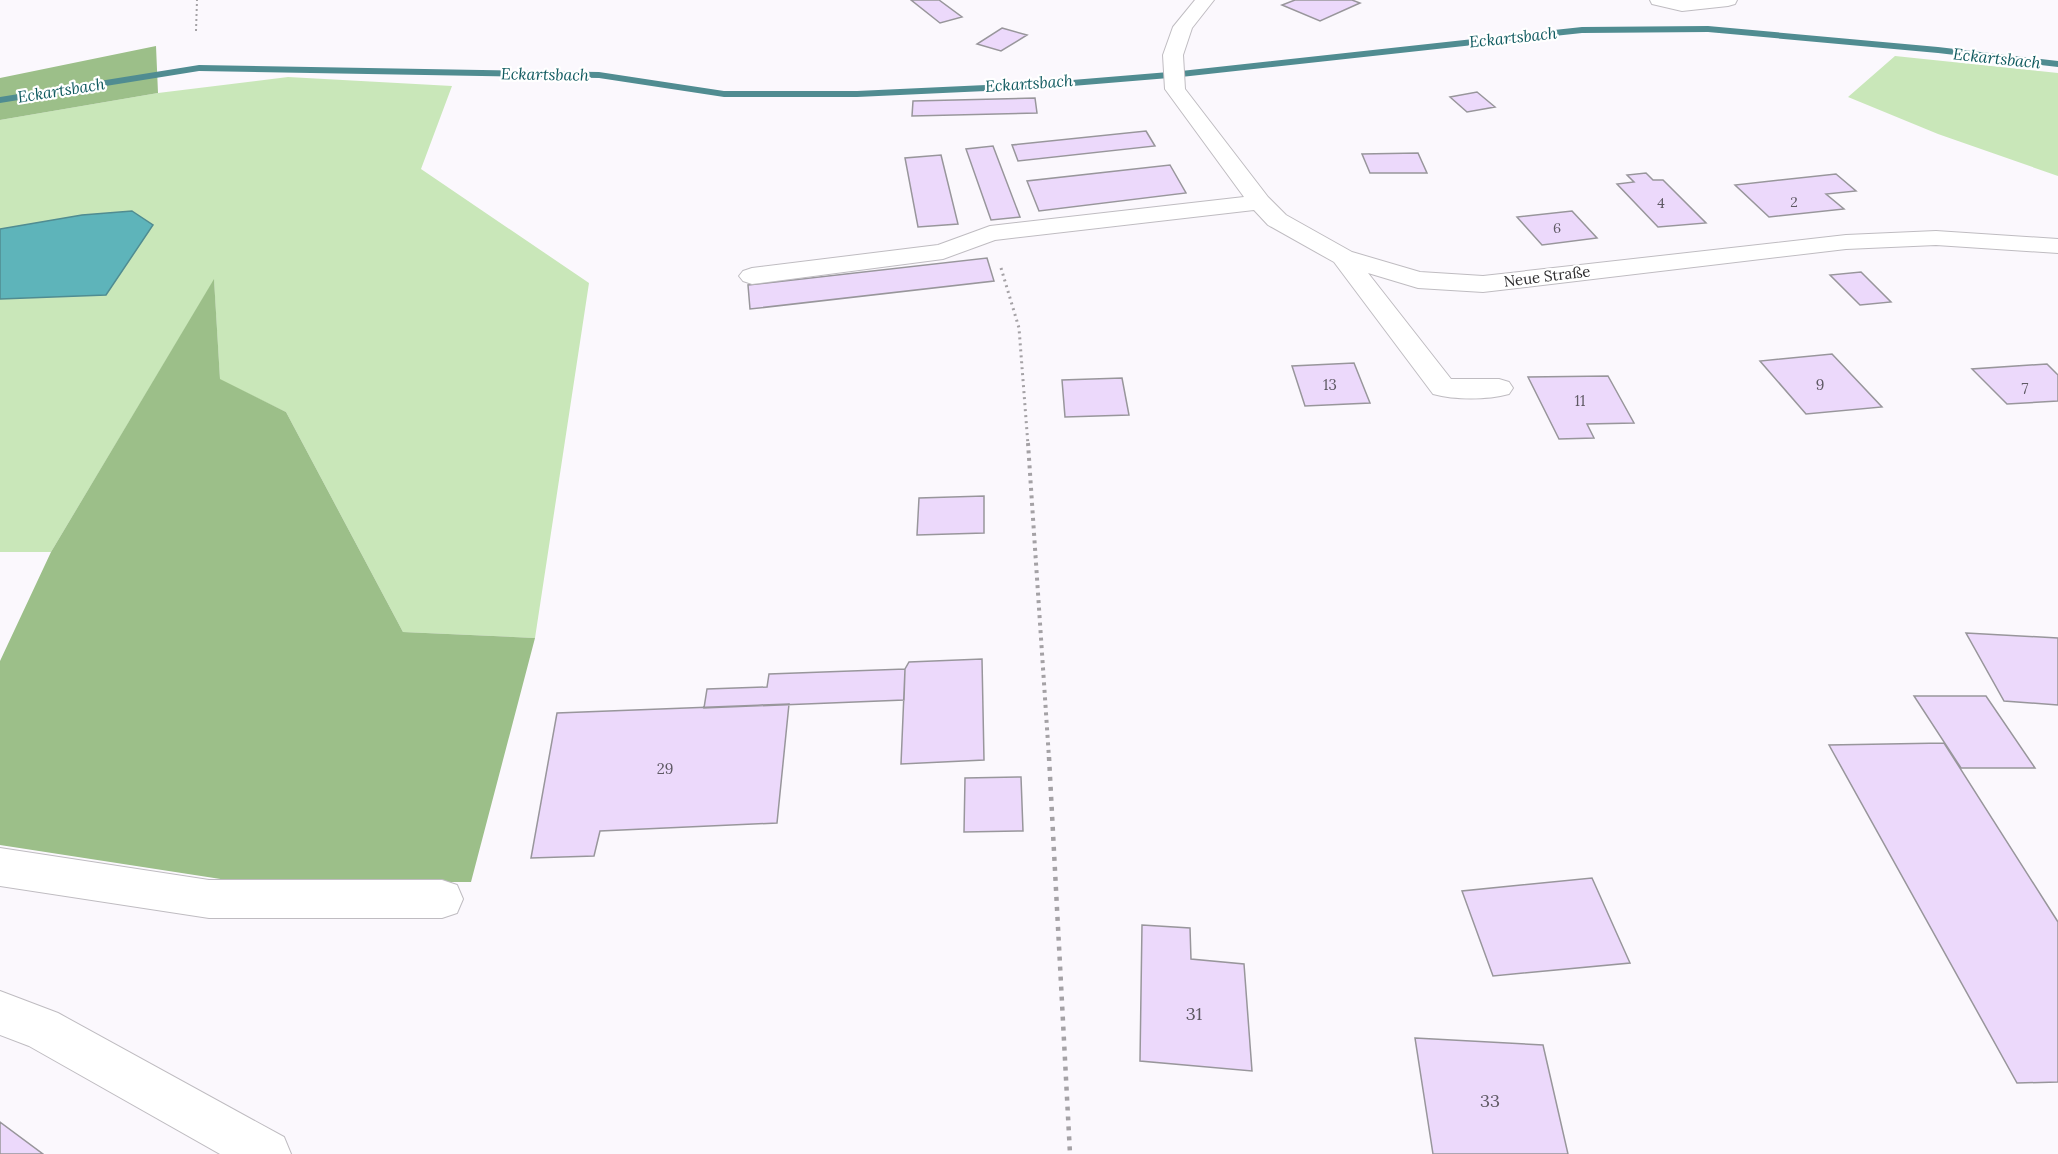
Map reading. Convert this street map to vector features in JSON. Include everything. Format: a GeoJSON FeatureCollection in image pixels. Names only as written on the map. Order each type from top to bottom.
{"type":"FeatureCollection","features":[{"type":"Feature","properties":{"kind":"street","name":"Neue Straße"},"geometry":{"type":"LineString","coordinates":[[1205,0],[1183,27],[1173,55],[1175,88],[1260,202],[1276,220],[1343,257],[1418,280],[1483,284],[1846,242],[1936,238],[2058,246]]}},
{"type":"Feature","properties":{"kind":"street"},"geometry":{"type":"LineString","coordinates":[[1659,0],[1682,5],[1728,0]]}},
{"type":"Feature","properties":{"kind":"street"},"geometry":{"type":"LineString","coordinates":[[752,276],[944,252],[990,233],[1260,202]]}},
{"type":"Feature","properties":{"kind":"street"},"geometry":{"type":"LineString","coordinates":[[1343,257],[1443,388],[1499,388]]}},
{"type":"Feature","properties":{"kind":"street"},"geometry":{"type":"LineString","coordinates":[[0,867],[209,899],[442,899]]}},
{"type":"Feature","properties":{"kind":"street"},"geometry":{"type":"LineString","coordinates":[[0,1013],[42,1029],[267,1154]]}},
{"type":"Feature","properties":{"kind":"path"},"geometry":{"type":"LineString","coordinates":[[196,31],[197,0]]}},
{"type":"Feature","properties":{"kind":"path"},"geometry":{"type":"LineString","coordinates":[[990,233],[1019,328],[1041,615],[1070,1154]]}},
{"type":"Feature","properties":{"kind":"green space"},"geometry":{"type":"Polygon","coordinates":[[[156,46],[158,93],[0,120],[0,78],[156,46]]]}},
{"type":"Feature","properties":{"kind":"green space"},"geometry":{"type":"Polygon","coordinates":[[[1895,56],[2058,73],[2058,176],[1938,134],[1848,97],[1895,56]]]}},
{"type":"Feature","properties":{"kind":"green space"},"geometry":{"type":"Polygon","coordinates":[[[288,77],[452,86],[421,169],[589,283],[535,638],[403,632],[286,412],[220,380],[214,280],[51,552],[0,552],[0,120],[158,93],[288,77]]]}},
{"type":"Feature","properties":{"kind":"green space"},"geometry":{"type":"Polygon","coordinates":[[[214,279],[220,379],[286,412],[403,632],[535,638],[471,882],[240,882],[0,845],[0,661],[51,552],[214,279]]]}},
{"type":"Feature","properties":{"kind":"water"},"geometry":{"type":"Polygon","coordinates":[[[132,211],[153,225],[106,295],[0,299],[0,229],[82,215],[132,211]]]}},
{"type":"Feature","properties":{"kind":"building"},"geometry":{"type":"Polygon","coordinates":[[[911,0],[939,0],[962,17],[940,23],[911,0]]]}},
{"type":"Feature","properties":{"kind":"building"},"geometry":{"type":"Polygon","coordinates":[[[1295,0],[1352,0],[1360,3],[1320,21],[1282,5],[1295,0]]]}},
{"type":"Feature","properties":{"kind":"building"},"geometry":{"type":"Polygon","coordinates":[[[1002,28],[1027,35],[1001,51],[977,44],[1002,28]]]}},
{"type":"Feature","properties":{"kind":"building"},"geometry":{"type":"Polygon","coordinates":[[[1477,92],[1495,107],[1467,112],[1450,97],[1477,92]]]}},
{"type":"Feature","properties":{"kind":"building"},"geometry":{"type":"Polygon","coordinates":[[[1035,98],[1037,113],[912,116],[913,101],[1035,98]]]}},
{"type":"Feature","properties":{"kind":"building"},"geometry":{"type":"Polygon","coordinates":[[[1146,131],[1155,146],[1018,161],[1012,145],[1146,131]]]}},
{"type":"Feature","properties":{"kind":"building"},"geometry":{"type":"Polygon","coordinates":[[[993,146],[1020,217],[991,220],[966,149],[993,146]]]}},
{"type":"Feature","properties":{"kind":"building"},"geometry":{"type":"Polygon","coordinates":[[[1418,153],[1427,173],[1370,173],[1362,154],[1418,153]]]}},
{"type":"Feature","properties":{"kind":"building"},"geometry":{"type":"Polygon","coordinates":[[[941,155],[958,224],[918,227],[905,158],[941,155]]]}},
{"type":"Feature","properties":{"kind":"building"},"geometry":{"type":"Polygon","coordinates":[[[1170,165],[1186,193],[1039,211],[1027,181],[1170,165]]]}},
{"type":"Feature","properties":{"kind":"building"},"geometry":{"type":"Polygon","coordinates":[[[1646,173],[1653,180],[1663,180],[1706,223],[1658,227],[1617,184],[1634,182],[1627,175],[1646,173]]]}},
{"type":"Feature","properties":{"kind":"building"},"geometry":{"type":"Polygon","coordinates":[[[1836,174],[1856,191],[1826,194],[1844,209],[1769,217],[1735,185],[1836,174]]]}},
{"type":"Feature","properties":{"kind":"building"},"geometry":{"type":"Polygon","coordinates":[[[1572,211],[1597,238],[1542,245],[1517,217],[1572,211]]]}},
{"type":"Feature","properties":{"kind":"building"},"geometry":{"type":"Polygon","coordinates":[[[987,258],[994,281],[750,309],[748,285],[987,258]]]}},
{"type":"Feature","properties":{"kind":"building"},"geometry":{"type":"Polygon","coordinates":[[[1861,272],[1891,302],[1860,305],[1830,275],[1861,272]]]}},
{"type":"Feature","properties":{"kind":"building"},"geometry":{"type":"Polygon","coordinates":[[[1832,354],[1882,407],[1806,414],[1760,361],[1832,354]]]}},
{"type":"Feature","properties":{"kind":"building"},"geometry":{"type":"Polygon","coordinates":[[[1354,363],[1370,403],[1305,406],[1292,366],[1354,363]]]}},
{"type":"Feature","properties":{"kind":"building"},"geometry":{"type":"Polygon","coordinates":[[[2047,364],[2058,375],[2058,401],[2007,404],[1972,369],[2047,364]]]}},
{"type":"Feature","properties":{"kind":"building"},"geometry":{"type":"Polygon","coordinates":[[[1608,376],[1634,423],[1587,424],[1594,438],[1559,439],[1528,377],[1608,376]]]}},
{"type":"Feature","properties":{"kind":"building"},"geometry":{"type":"Polygon","coordinates":[[[1122,378],[1129,415],[1065,417],[1062,380],[1122,378]]]}},
{"type":"Feature","properties":{"kind":"building"},"geometry":{"type":"Polygon","coordinates":[[[984,496],[984,533],[917,535],[919,498],[984,496]]]}},
{"type":"Feature","properties":{"kind":"building"},"geometry":{"type":"Polygon","coordinates":[[[1966,633],[2058,638],[2058,705],[2004,701],[1966,633]]]}},
{"type":"Feature","properties":{"kind":"building"},"geometry":{"type":"Polygon","coordinates":[[[982,659],[984,760],[901,764],[905,669],[909,662],[982,659]]]}},
{"type":"Feature","properties":{"kind":"building"},"geometry":{"type":"Polygon","coordinates":[[[905,669],[904,700],[704,708],[707,689],[767,687],[769,674],[905,669]]]}},
{"type":"Feature","properties":{"kind":"building"},"geometry":{"type":"Polygon","coordinates":[[[1914,696],[1986,696],[2035,768],[1961,768],[1914,696]]]}},
{"type":"Feature","properties":{"kind":"building"},"geometry":{"type":"Polygon","coordinates":[[[789,704],[777,823],[600,831],[594,856],[531,858],[557,713],[789,704]]]}},
{"type":"Feature","properties":{"kind":"building"},"geometry":{"type":"Polygon","coordinates":[[[1944,743],[2058,922],[2058,1082],[2017,1083],[1829,745],[1944,743]]]}},
{"type":"Feature","properties":{"kind":"building"},"geometry":{"type":"Polygon","coordinates":[[[1021,777],[1023,831],[964,832],[965,778],[1021,777]]]}},
{"type":"Feature","properties":{"kind":"building"},"geometry":{"type":"Polygon","coordinates":[[[1592,878],[1630,963],[1493,976],[1462,891],[1592,878]]]}},
{"type":"Feature","properties":{"kind":"building"},"geometry":{"type":"Polygon","coordinates":[[[1142,925],[1190,928],[1191,959],[1244,964],[1252,1071],[1140,1061],[1142,925]]]}},
{"type":"Feature","properties":{"kind":"building"},"geometry":{"type":"Polygon","coordinates":[[[1415,1038],[1543,1045],[1568,1154],[1433,1154],[1415,1038]]]}},
{"type":"Feature","properties":{"kind":"building"},"geometry":{"type":"Polygon","coordinates":[[[0,1122],[43,1154],[0,1154],[0,1122]]]}},
{"type":"Feature","properties":{"kind":"waterway","name":"Eckartsbach"},"geometry":{"type":"LineString","coordinates":[[0,100],[199,68],[599,75],[724,94],[857,94],[1048,85],[1181,74],[1582,30],[1708,29],[1938,50],[2058,64]]}}]}
